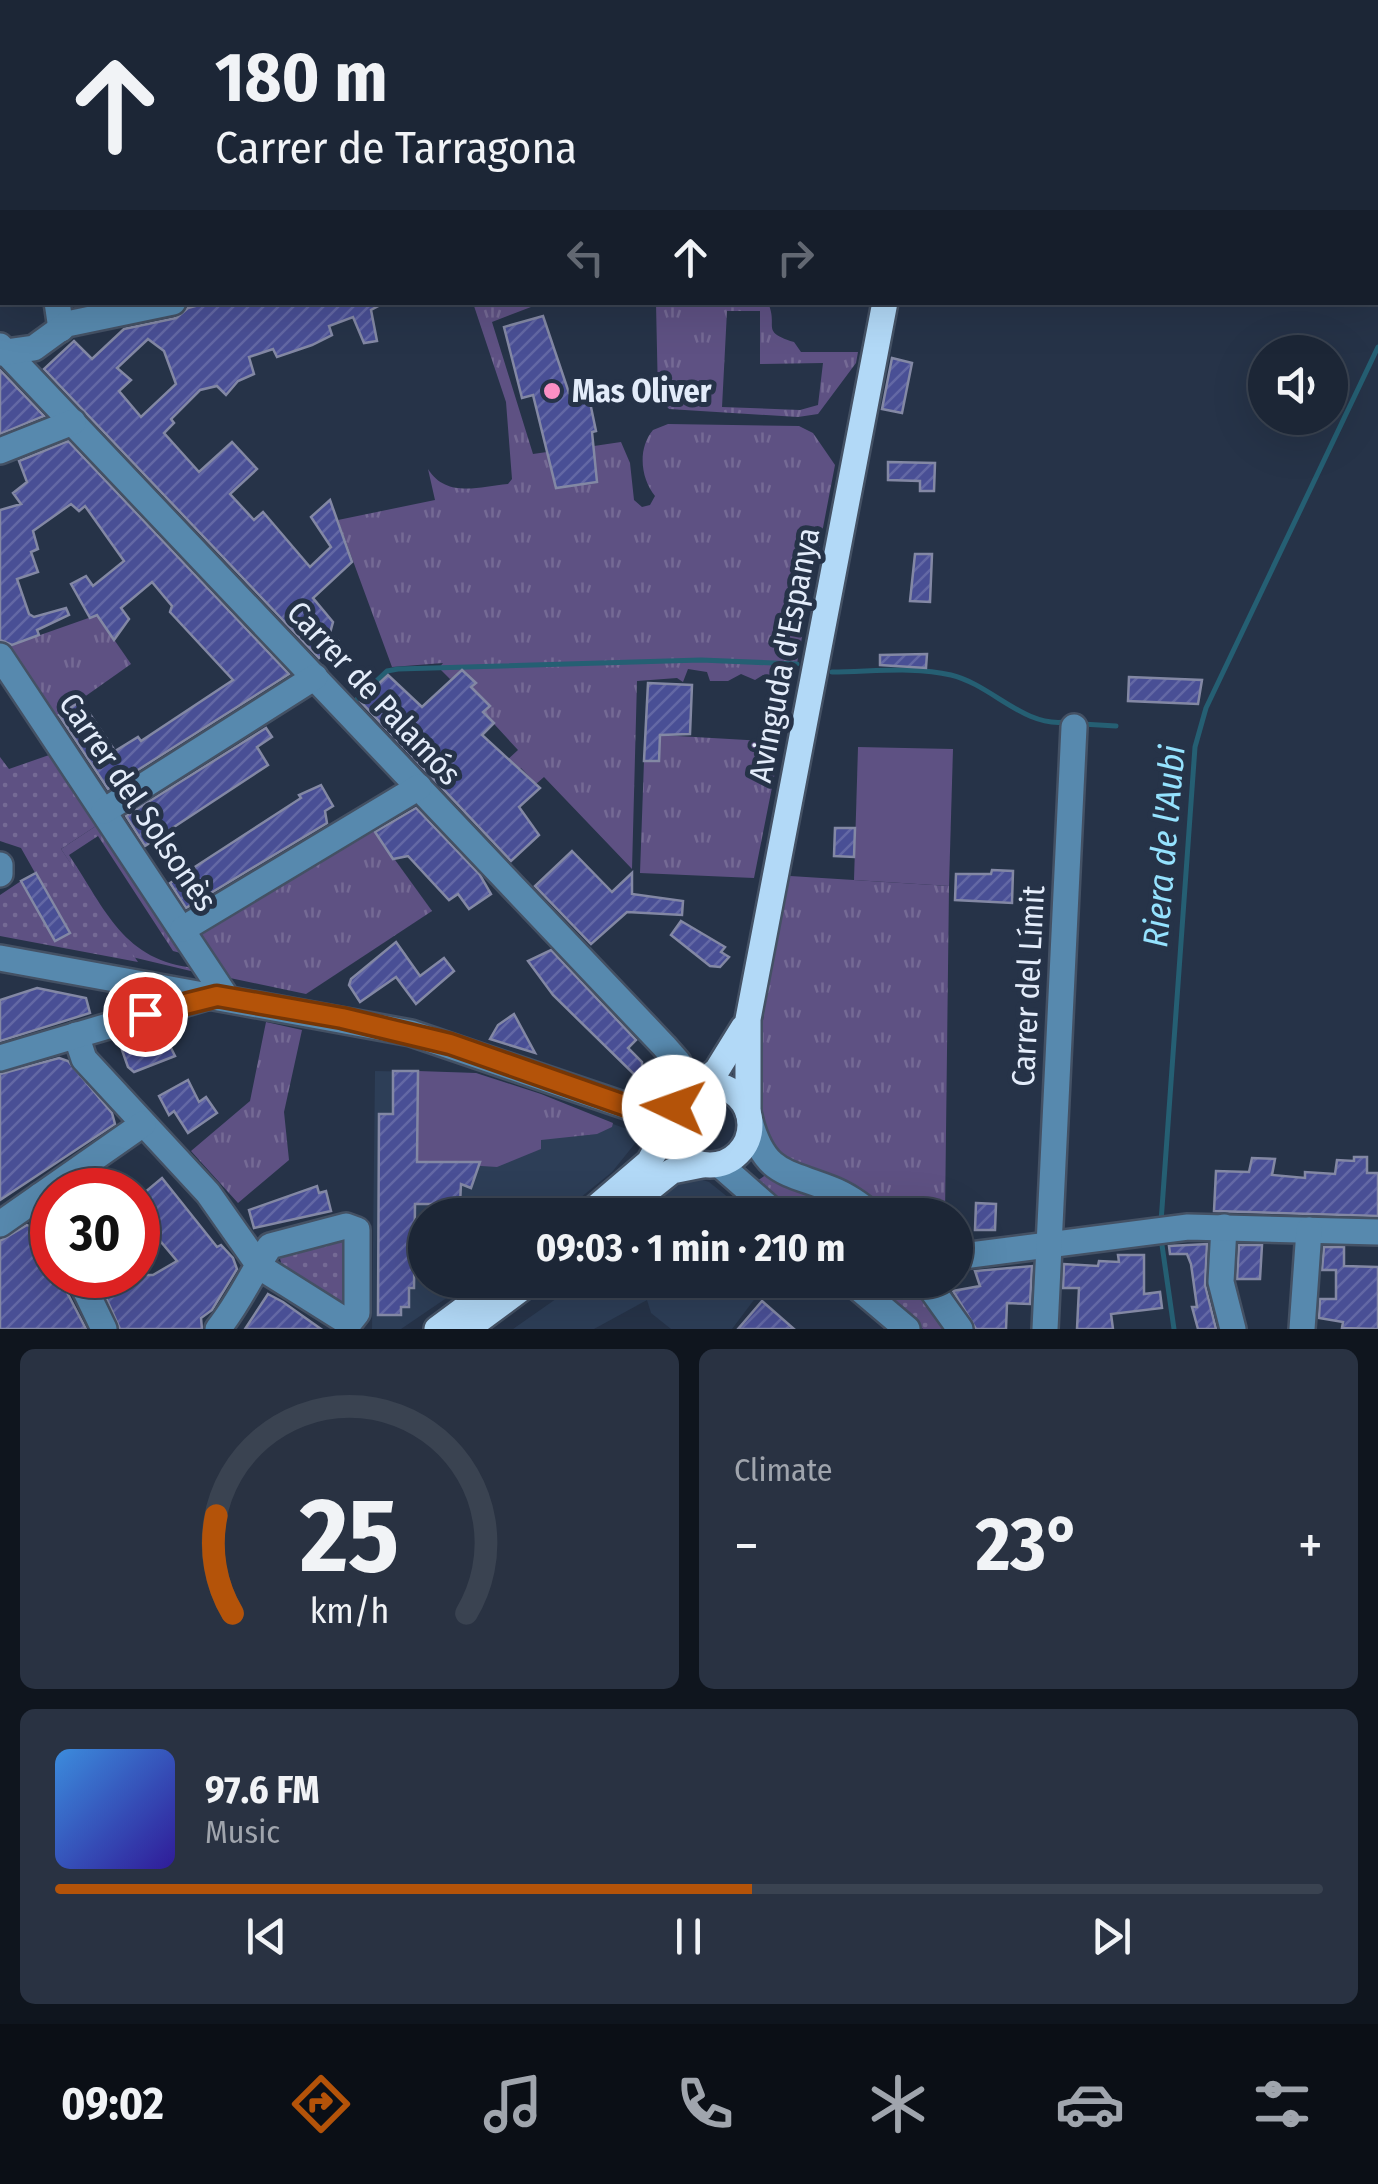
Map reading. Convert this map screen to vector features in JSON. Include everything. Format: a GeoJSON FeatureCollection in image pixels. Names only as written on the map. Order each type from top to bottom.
{"type":"FeatureCollection","features":[{"type":"Feature","properties":{"kind":"main road","name":"Avinguda d'Espanya"},"geometry":{"type":"LineString","coordinates":[[749,1116],[748,1019],[884,305]]}},
{"type":"Feature","properties":{"kind":"main road","name":"Avinguda d'Espanya"},"geometry":{"type":"LineString","coordinates":[[607,1198],[649,1162],[681,1103],[731,1052],[748,1019]]}},
{"type":"Feature","properties":{"kind":"main road"},"geometry":{"type":"LineString","coordinates":[[639,1198],[672,1171],[718,1167],[743,1148],[749,1116],[728,1089],[681,1103],[676,1148],[718,1167]]}},
{"type":"Feature","properties":{"kind":"main road"},"geometry":{"type":"LineString","coordinates":[[437,1329],[479,1298]]}},
{"type":"Feature","properties":{"kind":"main road"},"geometry":{"type":"LineString","coordinates":[[467,1329],[509,1298]]}},
{"type":"Feature","properties":{"kind":"street"},"geometry":{"type":"LineString","coordinates":[[57,305],[61,328]]}},
{"type":"Feature","properties":{"kind":"street"},"geometry":{"type":"LineString","coordinates":[[2,351],[34,348],[61,328],[86,319],[158,305]]}},
{"type":"Feature","properties":{"kind":"street","name":"Carrer de Palamós"},"geometry":{"type":"LineString","coordinates":[[2,351],[670,1053],[678,1062],[681,1103]]}},
{"type":"Feature","properties":{"kind":"street"},"geometry":{"type":"LineString","coordinates":[[0,451],[73,422]]}},
{"type":"Feature","properties":{"kind":"street","name":"Carrer del Solsonès"},"geometry":{"type":"LineString","coordinates":[[0,656],[223,991]]}},
{"type":"Feature","properties":{"kind":"street"},"geometry":{"type":"LineString","coordinates":[[104,812],[315,677]]}},
{"type":"Feature","properties":{"kind":"street","name":"Carrer del Límit"},"geometry":{"type":"LineString","coordinates":[[1045,1329],[1074,728]]}},
{"type":"Feature","properties":{"kind":"street"},"geometry":{"type":"LineString","coordinates":[[183,929],[419,787]]}},
{"type":"Feature","properties":{"kind":"street"},"geometry":{"type":"LineString","coordinates":[[0,865],[0,874]]}},
{"type":"Feature","properties":{"kind":"street"},"geometry":{"type":"LineString","coordinates":[[0,958],[181,989],[223,991],[430,1038],[641,1111],[681,1103]]}},
{"type":"Feature","properties":{"kind":"street"},"geometry":{"type":"LineString","coordinates":[[145,1014],[184,996],[181,989]]}},
{"type":"Feature","properties":{"kind":"street"},"geometry":{"type":"LineString","coordinates":[[0,1058],[223,991]]}},
{"type":"Feature","properties":{"kind":"street"},"geometry":{"type":"LineString","coordinates":[[76,1035],[84,1059],[208,1193],[260,1267],[339,1319],[353,1322],[357,1312],[354,1227],[276,1244],[260,1267],[218,1329]]}},
{"type":"Feature","properties":{"kind":"street"},"geometry":{"type":"LineString","coordinates":[[749,1116],[761,1154],[779,1171],[829,1188],[845,1198]]}},
{"type":"Feature","properties":{"kind":"street"},"geometry":{"type":"LineString","coordinates":[[80,1168],[143,1124]]}},
{"type":"Feature","properties":{"kind":"street"},"geometry":{"type":"LineString","coordinates":[[718,1167],[756,1198]]}},
{"type":"Feature","properties":{"kind":"street"},"geometry":{"type":"LineString","coordinates":[[0,1224],[30,1203]]}},
{"type":"Feature","properties":{"kind":"street"},"geometry":{"type":"LineString","coordinates":[[1224,1227],[1221,1282],[1234,1329]]}},
{"type":"Feature","properties":{"kind":"street"},"geometry":{"type":"LineString","coordinates":[[973,1255],[1224,1227],[1378,1232]]}},
{"type":"Feature","properties":{"kind":"street"},"geometry":{"type":"LineString","coordinates":[[1302,1329],[1308,1230]]}},
{"type":"Feature","properties":{"kind":"street"},"geometry":{"type":"LineString","coordinates":[[89,1298],[104,1329]]}},
{"type":"Feature","properties":{"kind":"street"},"geometry":{"type":"LineString","coordinates":[[871,1298],[907,1329]]}},
{"type":"Feature","properties":{"kind":"street"},"geometry":{"type":"LineString","coordinates":[[938,1298],[960,1329]]}},
{"type":"Feature","properties":{"kind":"shaded area"},"geometry":{"type":"Polygon","coordinates":[[[375,1071],[476,1073],[632,1131],[637,1141],[612,1172],[580,1198],[408,1198],[408,1298],[447,1298],[401,1329],[372,1329],[375,1071]]]}},
{"type":"Feature","properties":{"kind":"shaded area"},"geometry":{"type":"Polygon","coordinates":[[[697,1178],[729,1198],[655,1198],[677,1182],[697,1178]]]}},
{"type":"Feature","properties":{"kind":"shaded area"},"geometry":{"type":"Polygon","coordinates":[[[557,1298],[755,1298],[732,1329],[671,1329],[651,1313],[647,1300],[594,1329],[513,1329],[557,1298]]]}},
{"type":"Feature","properties":{"kind":"green space"},"geometry":{"type":"Polygon","coordinates":[[[474,305],[531,307],[492,322],[533,454],[547,452],[556,488],[597,482],[594,446],[621,442],[630,463],[634,500],[642,507],[650,505],[655,496],[644,473],[645,446],[653,430],[668,424],[799,426],[813,433],[835,465],[794,679],[763,675],[755,680],[741,674],[728,681],[710,681],[707,672],[688,669],[683,682],[677,678],[637,681],[632,869],[544,777],[536,784],[521,768],[513,774],[504,763],[518,750],[483,712],[490,706],[471,687],[475,683],[463,671],[450,679],[439,668],[443,663],[392,667],[338,520],[435,500],[428,469],[435,478],[453,487],[508,484],[512,479],[506,402],[474,305]]]}},
{"type":"Feature","properties":{"kind":"green space"},"geometry":{"type":"Polygon","coordinates":[[[656,305],[769,305],[773,331],[794,342],[801,352],[858,352],[856,363],[818,414],[798,417],[669,409],[658,396],[656,305]],[[727,311],[722,407],[800,410],[818,405],[823,363],[760,364],[760,311],[727,311]]]}},
{"type":"Feature","properties":{"kind":"green space"},"geometry":{"type":"Polygon","coordinates":[[[97,615],[131,664],[56,717],[9,646],[97,615]]]}},
{"type":"Feature","properties":{"kind":"green space"},"geometry":{"type":"Polygon","coordinates":[[[660,735],[781,742],[754,878],[640,873],[644,761],[659,760],[660,735]]]}},
{"type":"Feature","properties":{"kind":"green space"},"geometry":{"type":"Polygon","coordinates":[[[858,747],[953,749],[949,886],[854,880],[858,747]]]}},
{"type":"Feature","properties":{"kind":"green space"},"geometry":{"type":"Polygon","coordinates":[[[52,754],[99,824],[61,849],[138,962],[0,936],[0,895],[21,881],[55,940],[69,933],[21,848],[0,841],[0,757],[9,769],[52,754]]]}},
{"type":"Feature","properties":{"kind":"green space"},"geometry":{"type":"Polygon","coordinates":[[[99,824],[188,955],[173,951],[98,836],[69,855],[94,895],[133,944],[171,963],[196,968],[195,972],[132,957],[61,849],[99,824]]]}},
{"type":"Feature","properties":{"kind":"green space"},"geometry":{"type":"Polygon","coordinates":[[[372,828],[432,911],[306,994],[230,978],[200,933],[372,828]]]}},
{"type":"Feature","properties":{"kind":"green space"},"geometry":{"type":"Polygon","coordinates":[[[790,876],[949,886],[945,1198],[867,1198],[841,1179],[801,1166],[778,1153],[765,1132],[759,1101],[759,1063],[770,978],[790,876]]]}},
{"type":"Feature","properties":{"kind":"green space"},"geometry":{"type":"Polygon","coordinates":[[[266,1022],[302,1030],[284,1112],[289,1160],[238,1203],[191,1151],[250,1101],[266,1022]]]}},
{"type":"Feature","properties":{"kind":"green space"},"geometry":{"type":"Polygon","coordinates":[[[418,1071],[476,1073],[541,1094],[541,1149],[497,1167],[417,1162],[418,1071]]]}},
{"type":"Feature","properties":{"kind":"green space"},"geometry":{"type":"Polygon","coordinates":[[[541,1094],[613,1123],[612,1127],[597,1134],[541,1140],[541,1094]]]}},
{"type":"Feature","properties":{"kind":"green space"},"geometry":{"type":"Polygon","coordinates":[[[770,1172],[829,1198],[774,1198],[757,1181],[770,1172]]]}},
{"type":"Feature","properties":{"kind":"green space"},"geometry":{"type":"Polygon","coordinates":[[[346,1236],[347,1310],[282,1267],[279,1254],[346,1236]]]}},
{"type":"Feature","properties":{"kind":"green space"},"geometry":{"type":"Polygon","coordinates":[[[886,1298],[922,1298],[944,1329],[923,1329],[886,1298]]]}},
{"type":"Feature","properties":{"kind":"building"},"geometry":{"type":"Polygon","coordinates":[[[199,305],[380,305],[371,310],[377,341],[364,343],[353,317],[329,326],[332,335],[312,345],[277,357],[273,349],[249,357],[254,374],[238,381],[226,395],[217,386],[200,390],[171,419],[174,423],[164,433],[199,472],[232,442],[257,469],[230,494],[254,520],[263,512],[310,567],[331,547],[311,517],[330,500],[352,562],[313,598],[333,622],[330,633],[338,641],[319,658],[44,369],[74,341],[92,359],[124,329],[176,318],[199,305]],[[148,339],[117,368],[131,380],[119,391],[141,417],[176,384],[164,351],[148,339]]]}},
{"type":"Feature","properties":{"kind":"building"},"geometry":{"type":"Polygon","coordinates":[[[543,316],[569,393],[587,388],[596,431],[592,432],[597,482],[556,488],[533,395],[522,398],[504,327],[543,316]]]}},
{"type":"Feature","properties":{"kind":"building"},"geometry":{"type":"Polygon","coordinates":[[[892,358],[912,363],[902,413],[882,409],[892,358]]]}},
{"type":"Feature","properties":{"kind":"building"},"geometry":{"type":"Polygon","coordinates":[[[0,370],[44,416],[0,434],[0,370]]]}},
{"type":"Feature","properties":{"kind":"building"},"geometry":{"type":"Polygon","coordinates":[[[68,441],[289,674],[108,789],[59,715],[81,701],[115,751],[138,737],[141,741],[233,680],[170,612],[172,606],[152,582],[121,608],[129,619],[114,640],[97,615],[90,618],[71,584],[86,576],[93,586],[124,561],[85,506],[79,511],[71,504],[33,531],[38,549],[31,552],[38,572],[17,579],[29,614],[34,617],[66,608],[69,615],[37,630],[39,635],[12,645],[0,640],[0,510],[21,504],[13,493],[27,482],[19,461],[68,441]]]}},
{"type":"Feature","properties":{"kind":"building"},"geometry":{"type":"Polygon","coordinates":[[[888,462],[935,463],[934,491],[920,491],[920,481],[888,480],[888,462]]]}},
{"type":"Feature","properties":{"kind":"building"},"geometry":{"type":"Polygon","coordinates":[[[915,554],[932,554],[930,602],[910,601],[915,554]]]}},
{"type":"Feature","properties":{"kind":"building"},"geometry":{"type":"Polygon","coordinates":[[[927,654],[926,668],[880,665],[880,655],[927,654]]]}},
{"type":"Feature","properties":{"kind":"building"},"geometry":{"type":"Polygon","coordinates":[[[462,670],[476,683],[471,687],[490,706],[483,712],[494,723],[482,735],[540,788],[519,807],[539,835],[511,861],[360,701],[388,675],[422,707],[462,670]]]}},
{"type":"Feature","properties":{"kind":"building"},"geometry":{"type":"Polygon","coordinates":[[[1129,677],[1202,680],[1198,704],[1128,701],[1129,677]]]}},
{"type":"Feature","properties":{"kind":"building"},"geometry":{"type":"Polygon","coordinates":[[[648,683],[692,685],[690,734],[660,735],[659,761],[644,761],[648,683]]]}},
{"type":"Feature","properties":{"kind":"building"},"geometry":{"type":"Polygon","coordinates":[[[266,728],[272,737],[257,747],[268,765],[145,846],[126,816],[266,728]]]}},
{"type":"Feature","properties":{"kind":"building"},"geometry":{"type":"Polygon","coordinates":[[[321,785],[333,806],[325,811],[327,823],[186,908],[170,883],[301,798],[299,795],[321,785]]]}},
{"type":"Feature","properties":{"kind":"building"},"geometry":{"type":"Polygon","coordinates":[[[416,808],[480,875],[491,894],[469,909],[458,894],[449,900],[408,856],[393,859],[375,832],[416,808]]]}},
{"type":"Feature","properties":{"kind":"building"},"geometry":{"type":"Polygon","coordinates":[[[835,828],[855,828],[854,857],[834,856],[835,828]]]}},
{"type":"Feature","properties":{"kind":"building"},"geometry":{"type":"Polygon","coordinates":[[[572,851],[612,892],[632,873],[632,894],[683,901],[682,915],[627,912],[591,944],[535,886],[572,851]]]}},
{"type":"Feature","properties":{"kind":"building"},"geometry":{"type":"Polygon","coordinates":[[[992,870],[1013,871],[1012,903],[955,900],[956,874],[991,874],[992,870]]]}},
{"type":"Feature","properties":{"kind":"building"},"geometry":{"type":"Polygon","coordinates":[[[36,873],[70,933],[55,941],[21,881],[36,873]]]}},
{"type":"Feature","properties":{"kind":"building"},"geometry":{"type":"Polygon","coordinates":[[[681,921],[725,947],[721,952],[729,957],[720,967],[710,966],[671,935],[681,921]]]}},
{"type":"Feature","properties":{"kind":"building"},"geometry":{"type":"Polygon","coordinates":[[[396,942],[420,976],[444,958],[454,971],[416,1004],[396,977],[360,1002],[349,985],[351,979],[396,942]]]}},
{"type":"Feature","properties":{"kind":"building"},"geometry":{"type":"Polygon","coordinates":[[[551,950],[636,1040],[628,1048],[642,1062],[642,1082],[553,995],[528,961],[551,950]]]}},
{"type":"Feature","properties":{"kind":"building"},"geometry":{"type":"Polygon","coordinates":[[[37,988],[86,998],[90,1013],[0,1041],[0,1000],[37,988]]]}},
{"type":"Feature","properties":{"kind":"building"},"geometry":{"type":"Polygon","coordinates":[[[514,1014],[535,1053],[490,1039],[498,1025],[514,1014]]]}},
{"type":"Feature","properties":{"kind":"building"},"geometry":{"type":"Polygon","coordinates":[[[165,1036],[175,1056],[134,1072],[128,1067],[122,1050],[165,1036]]]}},
{"type":"Feature","properties":{"kind":"building"},"geometry":{"type":"Polygon","coordinates":[[[59,1058],[68,1061],[112,1113],[115,1124],[48,1168],[30,1168],[30,1180],[0,1200],[0,1074],[59,1058]]]}},
{"type":"Feature","properties":{"kind":"building"},"geometry":{"type":"Polygon","coordinates":[[[393,1071],[418,1071],[417,1162],[480,1162],[471,1188],[461,1184],[460,1198],[408,1198],[409,1307],[401,1307],[401,1315],[378,1315],[379,1114],[393,1114],[393,1071]]]}},
{"type":"Feature","properties":{"kind":"building"},"geometry":{"type":"Polygon","coordinates":[[[188,1080],[199,1102],[206,1097],[217,1113],[188,1133],[174,1111],[169,1115],[159,1096],[188,1080]]]}},
{"type":"Feature","properties":{"kind":"building"},"geometry":{"type":"Polygon","coordinates":[[[1354,1157],[1367,1157],[1367,1173],[1378,1173],[1378,1216],[1214,1211],[1216,1171],[1249,1172],[1252,1158],[1275,1159],[1272,1175],[1305,1178],[1305,1172],[1335,1174],[1337,1160],[1354,1161],[1354,1157]]]}},
{"type":"Feature","properties":{"kind":"building"},"geometry":{"type":"Polygon","coordinates":[[[160,1180],[217,1247],[221,1245],[233,1258],[237,1269],[212,1310],[201,1318],[202,1329],[120,1329],[106,1298],[160,1298],[160,1271],[177,1261],[160,1241],[160,1180]]]}},
{"type":"Feature","properties":{"kind":"building"},"geometry":{"type":"Polygon","coordinates":[[[317,1186],[319,1193],[326,1191],[331,1211],[254,1228],[249,1210],[317,1186]]]}},
{"type":"Feature","properties":{"kind":"building"},"geometry":{"type":"Polygon","coordinates":[[[976,1203],[996,1204],[995,1230],[975,1230],[976,1203]]]}},
{"type":"Feature","properties":{"kind":"building"},"geometry":{"type":"Polygon","coordinates":[[[30,1226],[30,1298],[70,1298],[86,1329],[0,1329],[0,1241],[30,1226]]]}},
{"type":"Feature","properties":{"kind":"building"},"geometry":{"type":"Polygon","coordinates":[[[1207,1244],[1205,1285],[1216,1329],[1198,1329],[1192,1307],[1197,1307],[1191,1264],[1187,1254],[1170,1254],[1169,1246],[1207,1244]]]}},
{"type":"Feature","properties":{"kind":"building"},"geometry":{"type":"Polygon","coordinates":[[[1239,1245],[1262,1245],[1260,1279],[1237,1279],[1239,1245]]]}},
{"type":"Feature","properties":{"kind":"building"},"geometry":{"type":"Polygon","coordinates":[[[1324,1247],[1344,1247],[1344,1266],[1378,1267],[1378,1329],[1342,1328],[1343,1322],[1319,1318],[1320,1299],[1336,1299],[1336,1270],[1322,1270],[1324,1247]]]}},
{"type":"Feature","properties":{"kind":"building"},"geometry":{"type":"Polygon","coordinates":[[[1118,1255],[1144,1255],[1144,1294],[1160,1292],[1162,1308],[1111,1314],[1113,1329],[1077,1329],[1079,1288],[1063,1288],[1064,1264],[1098,1266],[1099,1261],[1119,1262],[1118,1255]]]}},
{"type":"Feature","properties":{"kind":"building"},"geometry":{"type":"Polygon","coordinates":[[[1032,1266],[1030,1304],[1007,1303],[1006,1329],[976,1329],[957,1298],[973,1298],[973,1287],[980,1286],[975,1271],[1032,1266]]]}},
{"type":"Feature","properties":{"kind":"building"},"geometry":{"type":"Polygon","coordinates":[[[268,1294],[283,1302],[321,1329],[245,1329],[268,1294]]]}},
{"type":"Feature","properties":{"kind":"building"},"geometry":{"type":"Polygon","coordinates":[[[762,1301],[794,1329],[738,1329],[762,1301]]]}},
{"type":"Feature","properties":{"kind":"waterway","name":"Riera de l'Aubi"},"geometry":{"type":"LineString","coordinates":[[1161,1222],[1195,747],[1206,708],[1378,347]]}},
{"type":"Feature","properties":{"kind":"waterway"},"geometry":{"type":"LineString","coordinates":[[354,702],[387,671],[398,669],[701,660],[797,664]]}},
{"type":"Feature","properties":{"kind":"waterway"},"geometry":{"type":"LineString","coordinates":[[832,672],[907,670],[951,675],[1035,718],[1065,722]]}},
{"type":"Feature","properties":{"kind":"waterway"},"geometry":{"type":"LineString","coordinates":[[1082,724],[1116,726]]}},
{"type":"Feature","properties":{"kind":"waterway","name":"Riera de l'Aubi"},"geometry":{"type":"LineString","coordinates":[[1161,1238],[1174,1329]]}},
{"type":"Feature","properties":{"kind":"place","name":"Mas Oliver"},"geometry":{"type":"Point","coordinates":[552,391]}},
{"type":"Feature","properties":{"kind":"route"},"geometry":{"type":"LineString","coordinates":[[145,1014],[211,996],[251,1001],[450,1044],[641,1111],[674,1107]]}}]}
